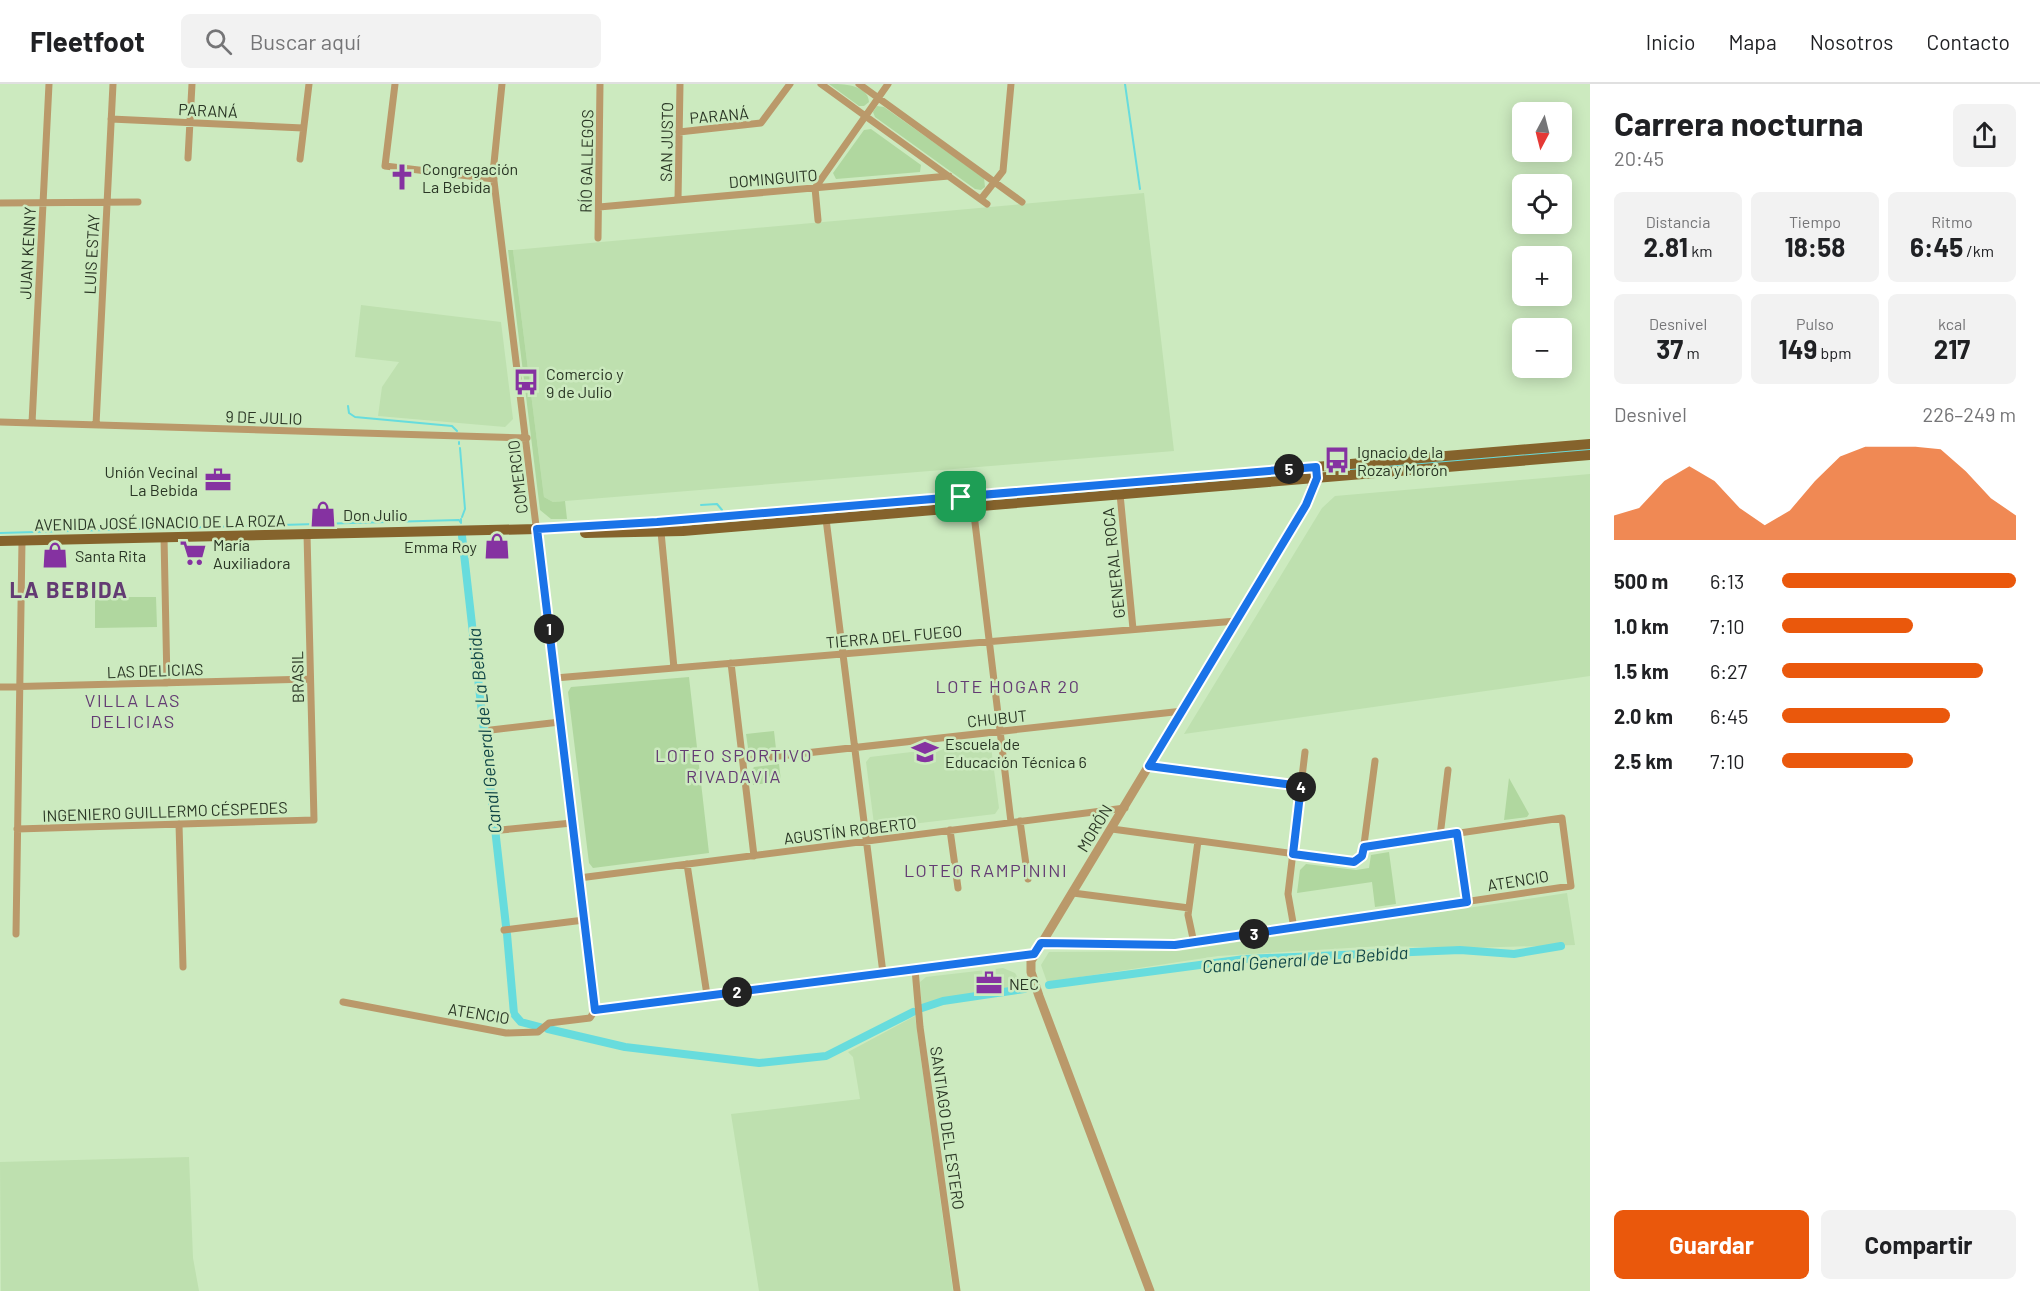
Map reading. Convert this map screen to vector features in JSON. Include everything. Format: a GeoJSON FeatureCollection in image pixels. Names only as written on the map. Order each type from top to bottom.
{"type":"FeatureCollection","features":[{"type":"Feature","properties":{"kind":"main road","name":"AVENIDA JOSÉ IGNACIO DE LA ROZA"},"geometry":{"type":"LineString","coordinates":[[537,529],[566,532],[661,532],[826,519],[1120,494],[1590,444]]}},
{"type":"Feature","properties":{"kind":"main road","name":"AVENIDA JOSÉ IGNACIO DE LA ROZA"},"geometry":{"type":"LineString","coordinates":[[0,542],[537,529],[1316,472],[1590,455]]}},
{"type":"Feature","properties":{"kind":"street","name":"JUAN KENNY"},"geometry":{"type":"LineString","coordinates":[[32,423],[49,84]]}},
{"type":"Feature","properties":{"kind":"street","name":"LUIS ESTAY"},"geometry":{"type":"LineString","coordinates":[[96,425],[113,84]]}},
{"type":"Feature","properties":{"kind":"street"},"geometry":{"type":"LineString","coordinates":[[188,158],[192,84]]}},
{"type":"Feature","properties":{"kind":"street"},"geometry":{"type":"LineString","coordinates":[[300,159],[309,84]]}},
{"type":"Feature","properties":{"kind":"street"},"geometry":{"type":"LineString","coordinates":[[395,84],[385,166],[494,179]]}},
{"type":"Feature","properties":{"kind":"street","name":"COMERCIO"},"geometry":{"type":"LineString","coordinates":[[502,84],[492,167],[595,1010]]}},
{"type":"Feature","properties":{"kind":"street","name":"RÍO GALLEGOS"},"geometry":{"type":"LineString","coordinates":[[598,238],[600,84]]}},
{"type":"Feature","properties":{"kind":"street","name":"SAN JUSTO"},"geometry":{"type":"LineString","coordinates":[[678,200],[680,84]]}},
{"type":"Feature","properties":{"kind":"street","name":"PARANÁ"},"geometry":{"type":"LineString","coordinates":[[679,132],[760,123],[790,84]]}},
{"type":"Feature","properties":{"kind":"street"},"geometry":{"type":"LineString","coordinates":[[821,84],[984,202],[1004,171],[1011,84]]}},
{"type":"Feature","properties":{"kind":"street"},"geometry":{"type":"LineString","coordinates":[[859,84],[1022,201]]}},
{"type":"Feature","properties":{"kind":"street"},"geometry":{"type":"LineString","coordinates":[[818,220],[815,188],[888,84]]}},
{"type":"Feature","properties":{"kind":"street","name":"PARANÁ"},"geometry":{"type":"LineString","coordinates":[[111,119],[303,128]]}},
{"type":"Feature","properties":{"kind":"street","name":"DOMINGUITO"},"geometry":{"type":"LineString","coordinates":[[599,207],[949,176]]}},
{"type":"Feature","properties":{"kind":"street"},"geometry":{"type":"LineString","coordinates":[[0,203],[138,202]]}},
{"type":"Feature","properties":{"kind":"street","name":"9 DE JULIO"},"geometry":{"type":"LineString","coordinates":[[0,422],[526,438]]}},
{"type":"Feature","properties":{"kind":"street","name":"MORÓN"},"geometry":{"type":"LineString","coordinates":[[1034,954],[1125,808],[1306,505],[1316,472]]}},
{"type":"Feature","properties":{"kind":"street","name":"GENERAL ROCA"},"geometry":{"type":"LineString","coordinates":[[1120,494],[1133,629]]}},
{"type":"Feature","properties":{"kind":"street"},"geometry":{"type":"LineString","coordinates":[[973,506],[1011,822]]}},
{"type":"Feature","properties":{"kind":"street"},"geometry":{"type":"LineString","coordinates":[[826,519],[883,973]]}},
{"type":"Feature","properties":{"kind":"street"},"geometry":{"type":"LineString","coordinates":[[661,532],[674,668]]}},
{"type":"Feature","properties":{"kind":"street","name":"BRASIL"},"geometry":{"type":"LineString","coordinates":[[307,534],[314,820]]}},
{"type":"Feature","properties":{"kind":"street"},"geometry":{"type":"LineString","coordinates":[[164,537],[167,683]]}},
{"type":"Feature","properties":{"kind":"street"},"geometry":{"type":"LineString","coordinates":[[16,934],[22,541]]}},
{"type":"Feature","properties":{"kind":"street","name":"TIERRA DEL FUEGO"},"geometry":{"type":"LineString","coordinates":[[555,678],[1236,621]]}},
{"type":"Feature","properties":{"kind":"street"},"geometry":{"type":"LineString","coordinates":[[731,663],[754,856]]}},
{"type":"Feature","properties":{"kind":"street","name":"LAS DELICIAS"},"geometry":{"type":"LineString","coordinates":[[0,687],[310,679]]}},
{"type":"Feature","properties":{"kind":"street","name":"CHUBUT"},"geometry":{"type":"LineString","coordinates":[[743,760],[1183,711]]}},
{"type":"Feature","properties":{"kind":"street"},"geometry":{"type":"LineString","coordinates":[[491,730],[560,722]]}},
{"type":"Feature","properties":{"kind":"street"},"geometry":{"type":"LineString","coordinates":[[1294,928],[1288,894],[1305,752]]}},
{"type":"Feature","properties":{"kind":"street"},"geometry":{"type":"LineString","coordinates":[[1112,829],[1354,862],[1362,856],[1364,847],[1375,761]]}},
{"type":"Feature","properties":{"kind":"street"},"geometry":{"type":"LineString","coordinates":[[1149,766],[1301,786]]}},
{"type":"Feature","properties":{"kind":"street"},"geometry":{"type":"LineString","coordinates":[[1440,836],[1448,770]]}},
{"type":"Feature","properties":{"kind":"street","name":"AGUSTÍN ROBERTO"},"geometry":{"type":"LineString","coordinates":[[579,878],[1125,808]]}},
{"type":"Feature","properties":{"kind":"street","name":"ATENCIO"},"geometry":{"type":"LineString","coordinates":[[1041,943],[1175,945],[1194,943],[1571,886],[1562,818],[1457,833]]}},
{"type":"Feature","properties":{"kind":"street","name":"INGENIERO GUILLERMO CÉSPEDES"},"geometry":{"type":"LineString","coordinates":[[17,829],[314,820]]}},
{"type":"Feature","properties":{"kind":"street"},"geometry":{"type":"LineString","coordinates":[[1020,821],[1028,879]]}},
{"type":"Feature","properties":{"kind":"street"},"geometry":{"type":"LineString","coordinates":[[501,830],[572,823]]}},
{"type":"Feature","properties":{"kind":"street"},"geometry":{"type":"LineString","coordinates":[[179,824],[183,967]]}},
{"type":"Feature","properties":{"kind":"street"},"geometry":{"type":"LineString","coordinates":[[950,830],[957,888]]}},
{"type":"Feature","properties":{"kind":"street"},"geometry":{"type":"LineString","coordinates":[[1364,847],[1457,833],[1467,902]]}},
{"type":"Feature","properties":{"kind":"street"},"geometry":{"type":"LineString","coordinates":[[1194,943],[1189,908],[1198,841]]}},
{"type":"Feature","properties":{"kind":"street"},"geometry":{"type":"LineString","coordinates":[[687,864],[707,995]]}},
{"type":"Feature","properties":{"kind":"street"},"geometry":{"type":"LineString","coordinates":[[1073,893],[1189,908]]}},
{"type":"Feature","properties":{"kind":"street"},"geometry":{"type":"LineString","coordinates":[[504,930],[584,920]]}},
{"type":"Feature","properties":{"kind":"street"},"geometry":{"type":"LineString","coordinates":[[1034,954],[1030,968],[1039,996],[1150,1291]]}},
{"type":"Feature","properties":{"kind":"street","name":"ATENCIO"},"geometry":{"type":"LineString","coordinates":[[343,1002],[506,1033],[538,1032],[549,1023],[590,1018],[595,1010],[1034,954]]}},
{"type":"Feature","properties":{"kind":"street","name":"SANTIAGO DEL ESTERO"},"geometry":{"type":"LineString","coordinates":[[915,969],[920,1027],[957,1291]]}},
{"type":"Feature","properties":{"kind":"shaded area"},"geometry":{"type":"Polygon","coordinates":[[[829,84],[859,88],[868,96],[869,102],[864,106],[859,106],[829,84]]]}},
{"type":"Feature","properties":{"kind":"shaded area"},"geometry":{"type":"Polygon","coordinates":[[[877,106],[884,107],[984,178],[985,187],[981,190],[975,189],[875,117],[873,112],[877,106]]]}},
{"type":"Feature","properties":{"kind":"shaded area"},"geometry":{"type":"Polygon","coordinates":[[[871,129],[921,165],[920,172],[836,179],[833,173],[864,130],[871,129]]]}},
{"type":"Feature","properties":{"kind":"shaded area"},"geometry":{"type":"Polygon","coordinates":[[[1144,193],[1174,451],[553,502],[544,497],[513,250],[1144,193]]]}},
{"type":"Feature","properties":{"kind":"shaded area"},"geometry":{"type":"Polygon","coordinates":[[[508,250],[513,250],[544,497],[553,502],[565,501],[567,519],[551,519],[540,510],[508,250]]]}},
{"type":"Feature","properties":{"kind":"shaded area"},"geometry":{"type":"Polygon","coordinates":[[[361,305],[501,322],[513,419],[505,427],[378,416],[382,387],[399,362],[355,357],[361,305]]]}},
{"type":"Feature","properties":{"kind":"shaded area"},"geometry":{"type":"Polygon","coordinates":[[[1590,474],[1590,676],[1184,734],[1322,508],[1335,496],[1590,474]]]}},
{"type":"Feature","properties":{"kind":"shaded area"},"geometry":{"type":"Polygon","coordinates":[[[95,597],[156,597],[157,627],[95,628],[95,597]]]}},
{"type":"Feature","properties":{"kind":"shaded area"},"geometry":{"type":"Polygon","coordinates":[[[689,677],[709,853],[593,868],[589,863],[568,692],[571,687],[689,677]]]}},
{"type":"Feature","properties":{"kind":"shaded area"},"geometry":{"type":"Polygon","coordinates":[[[774,731],[776,749],[753,751],[748,748],[746,734],[774,731]]]}},
{"type":"Feature","properties":{"kind":"shaded area","name":"Escuela de Educación Técnica 6"},"geometry":{"type":"Polygon","coordinates":[[[986,743],[991,747],[999,808],[995,814],[879,828],[874,824],[866,762],[870,757],[986,743]]]}},
{"type":"Feature","properties":{"kind":"shaded area"},"geometry":{"type":"Polygon","coordinates":[[[779,764],[781,781],[753,785],[751,771],[754,767],[779,764]]]}},
{"type":"Feature","properties":{"kind":"shaded area"},"geometry":{"type":"Polygon","coordinates":[[[1509,778],[1529,814],[1527,817],[1504,820],[1509,778]]]}},
{"type":"Feature","properties":{"kind":"shaded area"},"geometry":{"type":"Polygon","coordinates":[[[1389,852],[1396,904],[1375,907],[1372,882],[1297,893],[1300,870],[1306,864],[1356,870],[1369,868],[1371,855],[1389,852]]]}},
{"type":"Feature","properties":{"kind":"shaded area"},"geometry":{"type":"Polygon","coordinates":[[[1567,893],[1575,945],[1468,948],[1382,946],[1218,956],[1047,982],[1041,965],[1049,952],[1179,951],[1567,893]]]}},
{"type":"Feature","properties":{"kind":"shaded area"},"geometry":{"type":"Polygon","coordinates":[[[1003,968],[1015,973],[1025,990],[937,1004],[922,1010],[920,982],[926,977],[1003,968]]]}},
{"type":"Feature","properties":{"kind":"shaded area"},"geometry":{"type":"Polygon","coordinates":[[[915,1016],[953,1291],[759,1291],[731,1114],[860,1099],[853,1057],[848,1052],[915,1016]]]}},
{"type":"Feature","properties":{"kind":"shaded area"},"geometry":{"type":"Polygon","coordinates":[[[189,1157],[193,1258],[199,1291],[1,1291],[0,1162],[189,1157]]]}},
{"type":"Feature","properties":{"kind":"waterway"},"geometry":{"type":"LineString","coordinates":[[1125,84],[1140,189]]}},
{"type":"Feature","properties":{"kind":"waterway"},"geometry":{"type":"LineString","coordinates":[[348,406],[349,413],[355,417],[452,426],[457,431]]}},
{"type":"Feature","properties":{"kind":"waterway"},"geometry":{"type":"LineString","coordinates":[[460,448],[465,509],[462,517]]}},
{"type":"Feature","properties":{"kind":"waterway"},"geometry":{"type":"LineString","coordinates":[[1332,471],[1590,450]]}},
{"type":"Feature","properties":{"kind":"waterway"},"geometry":{"type":"LineString","coordinates":[[725,521],[1302,474]]}},
{"type":"Feature","properties":{"kind":"waterway"},"geometry":{"type":"LineString","coordinates":[[701,505],[717,504],[722,510]]}},
{"type":"Feature","properties":{"kind":"waterway"},"geometry":{"type":"LineString","coordinates":[[0,533],[459,520],[461,523],[461,519]]}},
{"type":"Feature","properties":{"kind":"waterway","name":"Canal General de La Bebida"},"geometry":{"type":"LineString","coordinates":[[462,536],[506,926]]}},
{"type":"Feature","properties":{"kind":"waterway","name":"Canal General de La Bebida"},"geometry":{"type":"LineString","coordinates":[[507,934],[514,1014],[521,1022],[540,1027]]}},
{"type":"Feature","properties":{"kind":"waterway","name":"Canal General de La Bebida"},"geometry":{"type":"LineString","coordinates":[[1049,985],[1245,959],[1460,950],[1514,954],[1561,946]]}},
{"type":"Feature","properties":{"kind":"waterway","name":"Canal General de La Bebida"},"geometry":{"type":"LineString","coordinates":[[922,1008],[943,1001],[1024,989]]}},
{"type":"Feature","properties":{"kind":"waterway","name":"Canal General de La Bebida"},"geometry":{"type":"LineString","coordinates":[[548,1029],[625,1047],[759,1063],[826,1056],[913,1012]]}},
{"type":"Feature","properties":{"kind":"place","name":"Congregación La Bebida"},"geometry":{"type":"Point","coordinates":[402,177]}},
{"type":"Feature","properties":{"kind":"place","name":"Comercio y 9 de Julio"},"geometry":{"type":"Point","coordinates":[526,382]}},
{"type":"Feature","properties":{"kind":"place","name":"Ignacio de la Roza y Morón"},"geometry":{"type":"Point","coordinates":[1337,460]}},
{"type":"Feature","properties":{"kind":"place","name":"Unión Vecinal La Bebida"},"geometry":{"type":"Point","coordinates":[218,480]}},
{"type":"Feature","properties":{"kind":"place","name":"Don Julio"},"geometry":{"type":"Point","coordinates":[323,514]}},
{"type":"Feature","properties":{"kind":"place","name":"Emma Roy"},"geometry":{"type":"Point","coordinates":[497,546]}},
{"type":"Feature","properties":{"kind":"place","name":"María Auxiliadora"},"geometry":{"type":"Point","coordinates":[193,553]}},
{"type":"Feature","properties":{"kind":"place","name":"Santa Rita"},"geometry":{"type":"Point","coordinates":[55,555]}},
{"type":"Feature","properties":{"kind":"place","name":"Escuela de Educación Técnica 6"},"geometry":{"type":"Point","coordinates":[925,752]}},
{"type":"Feature","properties":{"kind":"place","name":"NEC"},"geometry":{"type":"Point","coordinates":[989,983]}},
{"type":"Feature","properties":{"kind":"district","name":"LA BEBIDA"},"geometry":{"type":"Point","coordinates":[69,589]}},
{"type":"Feature","properties":{"kind":"district","name":"LOTE HOGAR 20"},"geometry":{"type":"Point","coordinates":[1008,686]}},
{"type":"Feature","properties":{"kind":"district","name":"VILLA LAS DELICIAS"},"geometry":{"type":"Point","coordinates":[133,710]}},
{"type":"Feature","properties":{"kind":"district","name":"LOTEO SPORTIVO RIVADAVIA"},"geometry":{"type":"Point","coordinates":[734,765]}},
{"type":"Feature","properties":{"kind":"district","name":"LOTEO RAMPININI"},"geometry":{"type":"Point","coordinates":[986,870]}},
{"type":"Feature","properties":{"kind":"route"},"geometry":{"type":"LineString","coordinates":[[1316,467],[1317,478],[1306,505],[1149,766],[1301,786],[1293,854],[1354,862],[1362,856],[1364,847],[1457,833],[1467,902],[1175,945],[1041,943],[1034,954],[595,1010],[537,529],[605,526],[961,497],[1316,467]]}}]}
